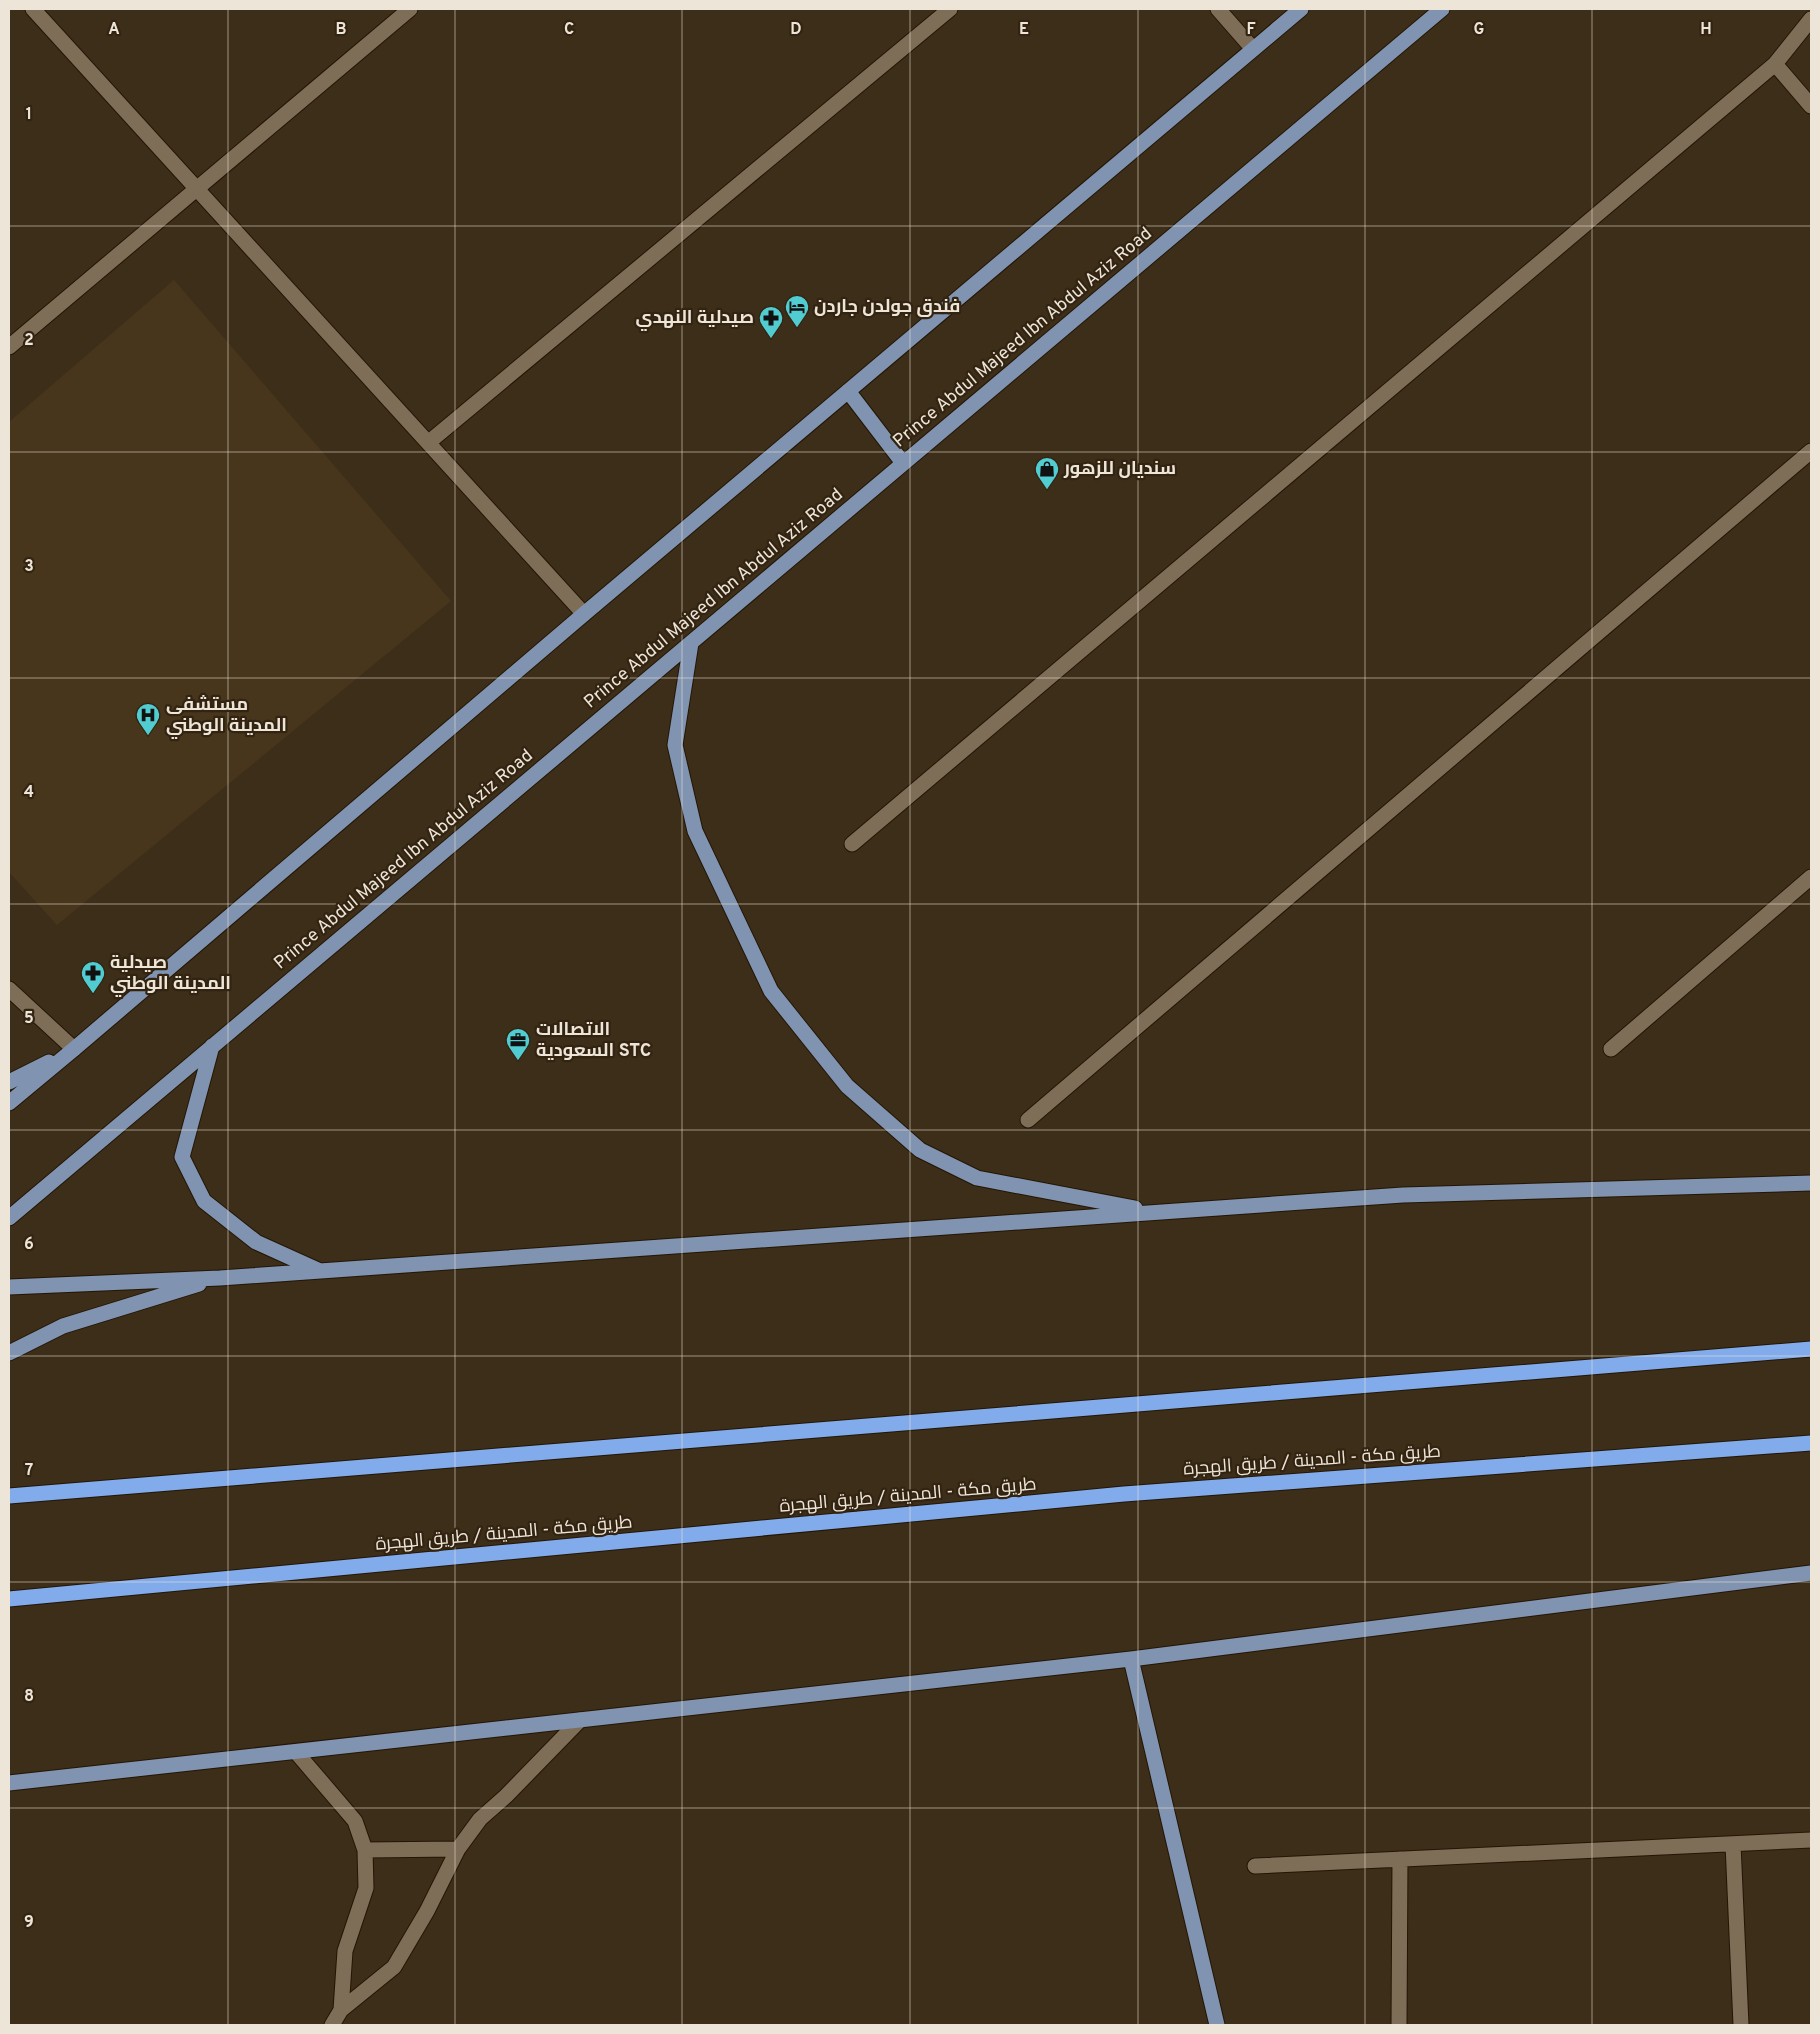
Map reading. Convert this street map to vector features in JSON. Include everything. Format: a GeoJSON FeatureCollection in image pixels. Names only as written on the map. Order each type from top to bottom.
{"type":"FeatureCollection","features":[{"type":"Feature","properties":{"kind":"highway"},"geometry":{"type":"LineString","coordinates":[[9,1496],[1811,1349]]}},
{"type":"Feature","properties":{"kind":"highway","name":"طريق مكة - المدينة / طريق الهجرة"},"geometry":{"type":"LineString","coordinates":[[9,1599],[1124,1494],[1811,1443]]}},
{"type":"Feature","properties":{"kind":"main road"},"geometry":{"type":"LineString","coordinates":[[9,1103],[584,614],[1301,9]]}},
{"type":"Feature","properties":{"kind":"main road","name":"Prince Abdul Majeed Ibn Abdul Aziz Road"},"geometry":{"type":"LineString","coordinates":[[9,1218],[1442,9]]}},
{"type":"Feature","properties":{"kind":"main road"},"geometry":{"type":"LineString","coordinates":[[848,391],[903,463]]}},
{"type":"Feature","properties":{"kind":"main road"},"geometry":{"type":"LineString","coordinates":[[691,643],[676,744],[695,831],[771,991],[847,1086],[920,1150],[978,1178],[1157,1212]]}},
{"type":"Feature","properties":{"kind":"main road"},"geometry":{"type":"LineString","coordinates":[[212,1046],[182,1157],[204,1201],[256,1242],[320,1271]]}},
{"type":"Feature","properties":{"kind":"main road"},"geometry":{"type":"LineString","coordinates":[[9,1082],[74,1049]]}},
{"type":"Feature","properties":{"kind":"main road"},"geometry":{"type":"LineString","coordinates":[[9,1287],[220,1278],[1403,1195],[1811,1183]]}},
{"type":"Feature","properties":{"kind":"main road"},"geometry":{"type":"LineString","coordinates":[[9,1353],[63,1326],[220,1278]]}},
{"type":"Feature","properties":{"kind":"main road"},"geometry":{"type":"LineString","coordinates":[[9,1783],[1130,1659],[1811,1573]]}},
{"type":"Feature","properties":{"kind":"main road"},"geometry":{"type":"LineString","coordinates":[[1130,1659],[1216,2025]]}},
{"type":"Feature","properties":{"kind":"street"},"geometry":{"type":"LineString","coordinates":[[33,9],[584,614]]}},
{"type":"Feature","properties":{"kind":"street"},"geometry":{"type":"LineString","coordinates":[[9,347],[410,9]]}},
{"type":"Feature","properties":{"kind":"street"},"geometry":{"type":"LineString","coordinates":[[429,442],[950,9]]}},
{"type":"Feature","properties":{"kind":"street"},"geometry":{"type":"LineString","coordinates":[[1218,9],[1253,49]]}},
{"type":"Feature","properties":{"kind":"street"},"geometry":{"type":"LineString","coordinates":[[852,844],[1775,64],[1811,19]]}},
{"type":"Feature","properties":{"kind":"street"},"geometry":{"type":"LineString","coordinates":[[1775,64],[1811,106]]}},
{"type":"Feature","properties":{"kind":"street"},"geometry":{"type":"LineString","coordinates":[[1028,1120],[1811,451]]}},
{"type":"Feature","properties":{"kind":"street"},"geometry":{"type":"LineString","coordinates":[[1611,1049],[1811,877]]}},
{"type":"Feature","properties":{"kind":"street"},"geometry":{"type":"LineString","coordinates":[[9,989],[74,1049]]}},
{"type":"Feature","properties":{"kind":"street"},"geometry":{"type":"LineString","coordinates":[[332,2025],[342,2010],[394,1967],[427,1911],[458,1849],[480,1819],[506,1796],[580,1720]]}},
{"type":"Feature","properties":{"kind":"street"},"geometry":{"type":"LineString","coordinates":[[296,1752],[355,1821],[365,1850],[366,1888],[345,1951],[342,2010]]}},
{"type":"Feature","properties":{"kind":"street"},"geometry":{"type":"LineString","coordinates":[[1255,1866],[1811,1840]]}},
{"type":"Feature","properties":{"kind":"street"},"geometry":{"type":"LineString","coordinates":[[1733,1844],[1741,2025]]}},
{"type":"Feature","properties":{"kind":"street"},"geometry":{"type":"LineString","coordinates":[[365,1850],[458,1849]]}},
{"type":"Feature","properties":{"kind":"street"},"geometry":{"type":"LineString","coordinates":[[1399,2025],[1400,1859]]}},
{"type":"Feature","properties":{"kind":"shaded area","name":"مستشفى المدينة الوطني"},"geometry":{"type":"Polygon","coordinates":[[[174,280],[451,601],[57,925],[9,872],[9,422],[174,280]]]}},
{"type":"Feature","properties":{"kind":"place","name":"فندق جولدن جاردن"},"geometry":{"type":"Point","coordinates":[797,328]}},
{"type":"Feature","properties":{"kind":"place","name":"صيدلية النهدي"},"geometry":{"type":"Point","coordinates":[771,339]}},
{"type":"Feature","properties":{"kind":"place","name":"سنديان للزهور"},"geometry":{"type":"Point","coordinates":[1047,490]}},
{"type":"Feature","properties":{"kind":"place","name":"مستشفى المدينة الوطني"},"geometry":{"type":"Point","coordinates":[148,736]}},
{"type":"Feature","properties":{"kind":"place","name":"صيدلية المدينة الوطني"},"geometry":{"type":"Point","coordinates":[93,994]}},
{"type":"Feature","properties":{"kind":"place","name":"الاتصالات السعودية STC"},"geometry":{"type":"Point","coordinates":[518,1061]}}]}
